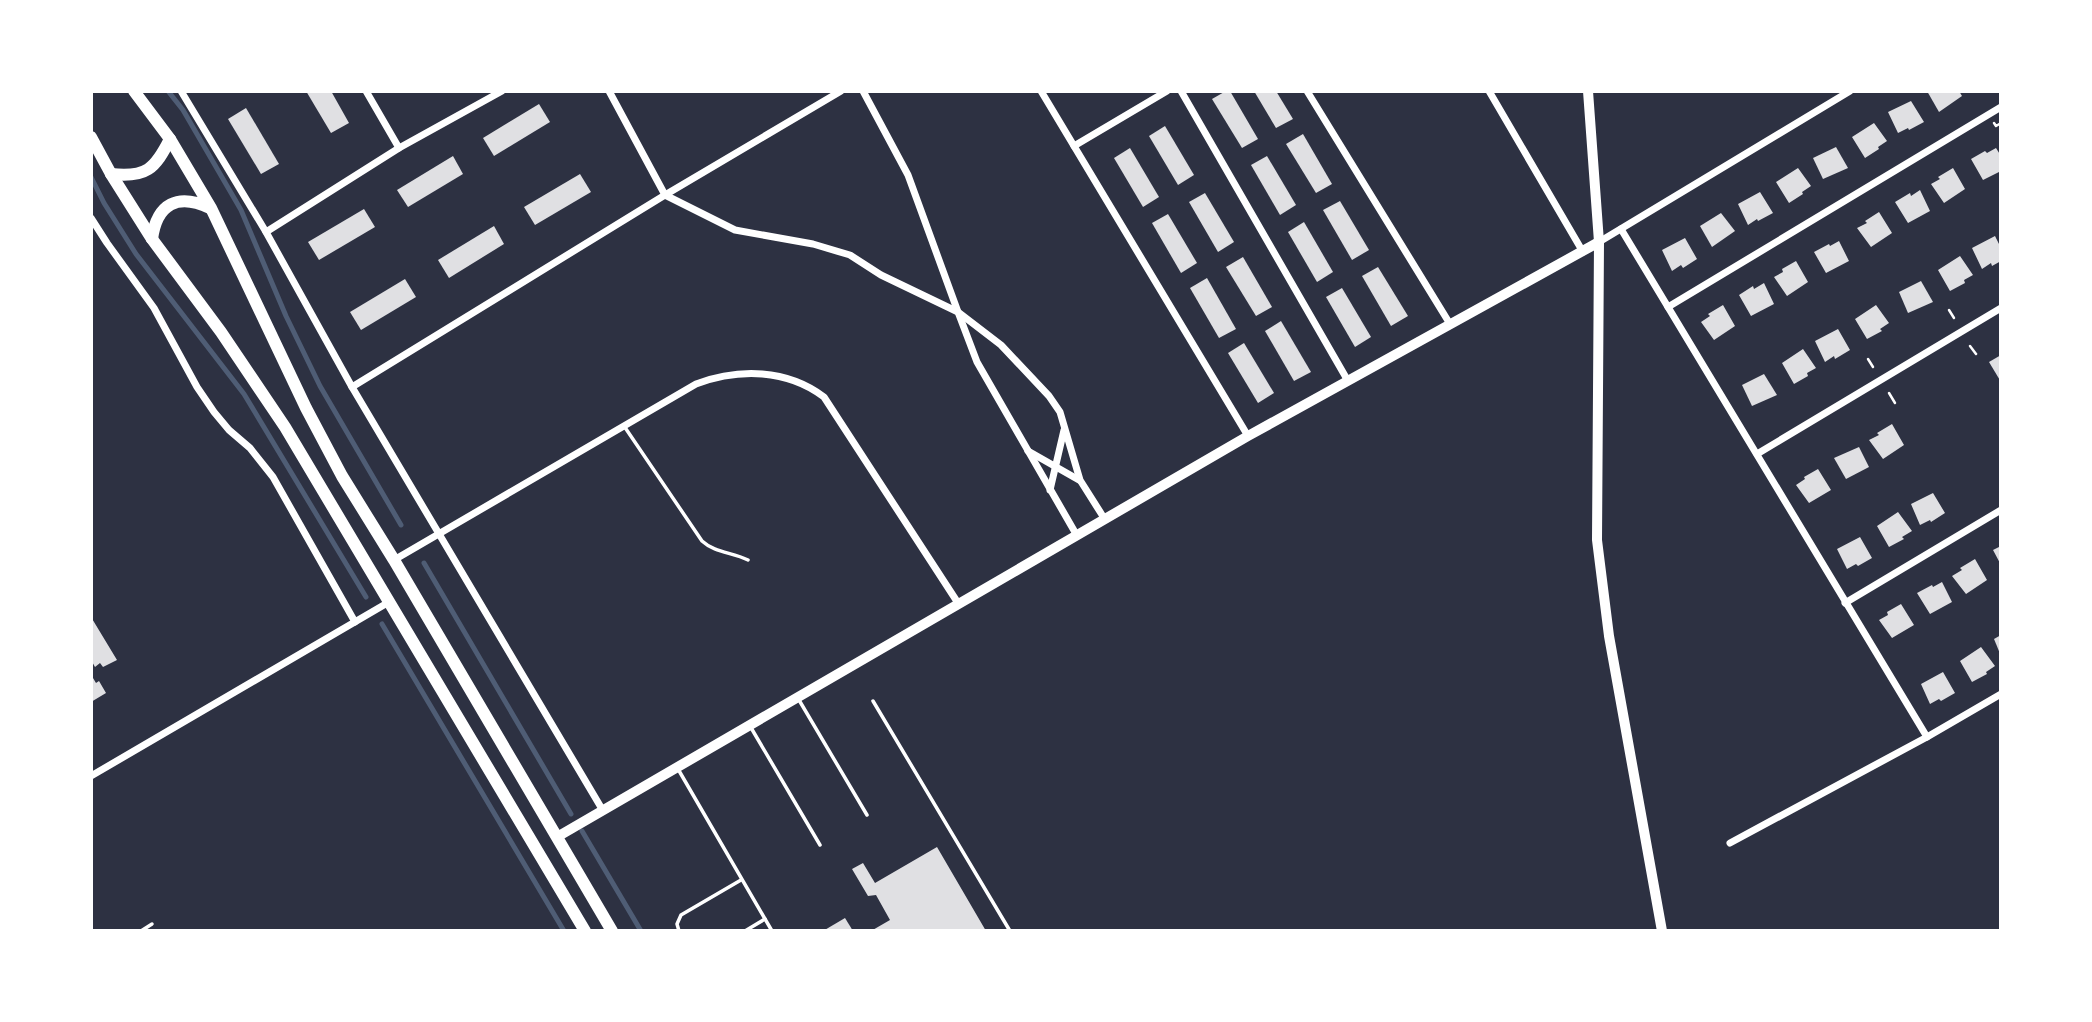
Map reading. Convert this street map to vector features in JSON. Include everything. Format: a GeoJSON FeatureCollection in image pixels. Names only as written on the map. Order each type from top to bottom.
{"type":"FeatureCollection","features":[{"type":"Feature","properties":{"kind":"main road"},"geometry":{"type":"LineString","coordinates":[[134,91],[170,139],[211,208],[341,476],[394,560],[612,931]]}},
{"type":"Feature","properties":{"kind":"main road"},"geometry":{"type":"LineString","coordinates":[[91,137],[152,239],[221,332],[285,427],[385,604],[585,931]]}},
{"type":"Feature","properties":{"kind":"main road"},"geometry":{"type":"LineString","coordinates":[[111,174],[129,176],[146,171],[160,160],[170,139]]}},
{"type":"Feature","properties":{"kind":"main road"},"geometry":{"type":"LineString","coordinates":[[152,239],[154,226],[169,204],[196,201],[211,208]]}},
{"type":"Feature","properties":{"kind":"street"},"geometry":{"type":"LineString","coordinates":[[181,91],[267,232],[352,387],[602,809]]}},
{"type":"Feature","properties":{"kind":"street"},"geometry":{"type":"LineString","coordinates":[[366,91],[399,148]]}},
{"type":"Feature","properties":{"kind":"street"},"geometry":{"type":"LineString","coordinates":[[267,232],[399,148],[502,91]]}},
{"type":"Feature","properties":{"kind":"street"},"geometry":{"type":"LineString","coordinates":[[609,91],[665,195],[735,230],[813,244],[850,255],[881,275],[958,312],[1001,345],[1049,396],[1060,412],[1080,480],[1104,518]]}},
{"type":"Feature","properties":{"kind":"street"},"geometry":{"type":"LineString","coordinates":[[352,387],[839,91]]}},
{"type":"Feature","properties":{"kind":"street"},"geometry":{"type":"LineString","coordinates":[[863,91],[908,175],[977,362],[1076,534]]}},
{"type":"Feature","properties":{"kind":"street"},"geometry":{"type":"LineString","coordinates":[[1041,91],[1248,436]]}},
{"type":"Feature","properties":{"kind":"street"},"geometry":{"type":"LineString","coordinates":[[1074,146],[1167,91]]}},
{"type":"Feature","properties":{"kind":"street"},"geometry":{"type":"LineString","coordinates":[[1181,91],[1348,381]]}},
{"type":"Feature","properties":{"kind":"street"},"geometry":{"type":"LineString","coordinates":[[1307,91],[1450,324]]}},
{"type":"Feature","properties":{"kind":"street"},"geometry":{"type":"LineString","coordinates":[[1489,91],[1583,252]]}},
{"type":"Feature","properties":{"kind":"street"},"geometry":{"type":"LineString","coordinates":[[1588,91],[1599,242],[1597,540],[1609,636],[1662,931]]}},
{"type":"Feature","properties":{"kind":"street"},"geometry":{"type":"LineString","coordinates":[[556,837],[1104,518],[1583,252],[1850,91]]}},
{"type":"Feature","properties":{"kind":"street"},"geometry":{"type":"LineString","coordinates":[[1668,307],[2001,107]]}},
{"type":"Feature","properties":{"kind":"street"},"geometry":{"type":"LineString","coordinates":[[91,218],[154,308],[197,387],[214,412],[229,430],[250,448],[273,477],[355,622]]}},
{"type":"Feature","properties":{"kind":"street"},"geometry":{"type":"LineString","coordinates":[[1621,229],[1927,737]]}},
{"type":"Feature","properties":{"kind":"street"},"geometry":{"type":"LineString","coordinates":[[1757,454],[2001,308]]}},
{"type":"Feature","properties":{"kind":"street"},"geometry":{"type":"LineString","coordinates":[[394,560],[696,384],[713,378],[763,374],[790,378],[810,386],[824,397],[958,603]]}},
{"type":"Feature","properties":{"kind":"street"},"geometry":{"type":"LineString","coordinates":[[1050,490],[1064,429]]}},
{"type":"Feature","properties":{"kind":"street"},"geometry":{"type":"LineString","coordinates":[[1028,451],[1080,480]]}},
{"type":"Feature","properties":{"kind":"street"},"geometry":{"type":"LineString","coordinates":[[1845,603],[2001,510]]}},
{"type":"Feature","properties":{"kind":"street"},"geometry":{"type":"LineString","coordinates":[[91,776],[385,604]]}},
{"type":"Feature","properties":{"kind":"street"},"geometry":{"type":"LineString","coordinates":[[1730,843],[2001,694]]}},
{"type":"Feature","properties":{"kind":"lane"},"geometry":{"type":"LineString","coordinates":[[624,426],[702,541],[709,547],[748,560]]}},
{"type":"Feature","properties":{"kind":"lane"},"geometry":{"type":"LineString","coordinates":[[797,696],[867,815]]}},
{"type":"Feature","properties":{"kind":"lane"},"geometry":{"type":"LineString","coordinates":[[873,701],[1010,931]]}},
{"type":"Feature","properties":{"kind":"lane"},"geometry":{"type":"LineString","coordinates":[[749,724],[820,845]]}},
{"type":"Feature","properties":{"kind":"lane"},"geometry":{"type":"LineString","coordinates":[[676,766],[772,931]]}},
{"type":"Feature","properties":{"kind":"lane"},"geometry":{"type":"LineString","coordinates":[[679,931],[677,925],[681,915],[741,880]]}},
{"type":"Feature","properties":{"kind":"lane"},"geometry":{"type":"LineString","coordinates":[[745,931],[765,919]]}},
{"type":"Feature","properties":{"kind":"lane"},"geometry":{"type":"LineString","coordinates":[[141,931],[152,924]]}},
{"type":"Feature","properties":{"kind":"path"},"geometry":{"type":"LineString","coordinates":[[1996,126],[2001,123]]}},
{"type":"Feature","properties":{"kind":"path"},"geometry":{"type":"LineString","coordinates":[[1949,310],[1954,318]]}},
{"type":"Feature","properties":{"kind":"path"},"geometry":{"type":"LineString","coordinates":[[1970,346],[1976,355]]}},
{"type":"Feature","properties":{"kind":"path"},"geometry":{"type":"LineString","coordinates":[[1868,359],[1873,367]]}},
{"type":"Feature","properties":{"kind":"path"},"geometry":{"type":"LineString","coordinates":[[1889,393],[1895,403]]}},
{"type":"Feature","properties":{"kind":"building"},"geometry":{"type":"Polygon","coordinates":[[[306,91],[331,91],[349,123],[331,133],[306,91]]]}},
{"type":"Feature","properties":{"kind":"building"},"geometry":{"type":"Polygon","coordinates":[[[1230,91],[1258,139],[1242,148],[1212,99],[1230,91]]]}},
{"type":"Feature","properties":{"kind":"building"},"geometry":{"type":"Polygon","coordinates":[[[1254,91],[1276,91],[1293,119],[1276,128],[1254,91]]]}},
{"type":"Feature","properties":{"kind":"building"},"geometry":{"type":"Polygon","coordinates":[[[1927,91],[1959,91],[1962,96],[1939,112],[1927,91]]]}},
{"type":"Feature","properties":{"kind":"building"},"geometry":{"type":"Polygon","coordinates":[[[1911,101],[1924,122],[1898,133],[1888,112],[1911,101]]]}},
{"type":"Feature","properties":{"kind":"building"},"geometry":{"type":"Polygon","coordinates":[[[539,104],[550,122],[494,156],[483,138],[539,104]]]}},
{"type":"Feature","properties":{"kind":"building"},"geometry":{"type":"Polygon","coordinates":[[[246,108],[279,164],[261,174],[228,119],[246,108]]]}},
{"type":"Feature","properties":{"kind":"building"},"geometry":{"type":"Polygon","coordinates":[[[1874,123],[1887,141],[1865,158],[1852,137],[1874,123]]]}},
{"type":"Feature","properties":{"kind":"building"},"geometry":{"type":"Polygon","coordinates":[[[1165,126],[1194,175],[1178,185],[1149,136],[1165,126]]]}},
{"type":"Feature","properties":{"kind":"building"},"geometry":{"type":"Polygon","coordinates":[[[1303,134],[1332,184],[1316,193],[1286,144],[1303,134]]]}},
{"type":"Feature","properties":{"kind":"building"},"geometry":{"type":"Polygon","coordinates":[[[1836,147],[1848,168],[1823,179],[1813,158],[1836,147]]]}},
{"type":"Feature","properties":{"kind":"building"},"geometry":{"type":"Polygon","coordinates":[[[1130,148],[1159,197],[1143,207],[1114,158],[1130,148]]]}},
{"type":"Feature","properties":{"kind":"building"},"geometry":{"type":"Polygon","coordinates":[[[1996,148],[2001,156],[2001,171],[1983,180],[1971,159],[1996,148]]]}},
{"type":"Feature","properties":{"kind":"building"},"geometry":{"type":"Polygon","coordinates":[[[453,156],[463,174],[408,207],[397,190],[453,156]]]}},
{"type":"Feature","properties":{"kind":"building"},"geometry":{"type":"Polygon","coordinates":[[[1267,156],[1296,205],[1280,215],[1251,165],[1267,156]]]}},
{"type":"Feature","properties":{"kind":"building"},"geometry":{"type":"Polygon","coordinates":[[[1798,168],[1811,186],[1789,203],[1776,182],[1798,168]]]}},
{"type":"Feature","properties":{"kind":"building"},"geometry":{"type":"Polygon","coordinates":[[[1953,168],[1965,189],[1944,203],[1931,184],[1953,168]]]}},
{"type":"Feature","properties":{"kind":"building"},"geometry":{"type":"Polygon","coordinates":[[[580,174],[591,192],[535,225],[524,207],[580,174]]]}},
{"type":"Feature","properties":{"kind":"building"},"geometry":{"type":"Polygon","coordinates":[[[1920,190],[1930,211],[1908,223],[1895,202],[1920,190]]]}},
{"type":"Feature","properties":{"kind":"building"},"geometry":{"type":"Polygon","coordinates":[[[1760,192],[1773,213],[1748,225],[1738,204],[1760,192]]]}},
{"type":"Feature","properties":{"kind":"building"},"geometry":{"type":"Polygon","coordinates":[[[1205,193],[1234,242],[1218,252],[1189,202],[1205,193]]]}},
{"type":"Feature","properties":{"kind":"building"},"geometry":{"type":"Polygon","coordinates":[[[1340,201],[1369,250],[1352,260],[1323,210],[1340,201]]]}},
{"type":"Feature","properties":{"kind":"building"},"geometry":{"type":"Polygon","coordinates":[[[364,209],[375,227],[319,260],[308,242],[364,209]]]}},
{"type":"Feature","properties":{"kind":"building"},"geometry":{"type":"Polygon","coordinates":[[[1879,212],[1892,233],[1871,247],[1857,228],[1879,212]]]}},
{"type":"Feature","properties":{"kind":"building"},"geometry":{"type":"Polygon","coordinates":[[[1721,213],[1735,231],[1712,247],[1700,226],[1721,213]]]}},
{"type":"Feature","properties":{"kind":"building"},"geometry":{"type":"Polygon","coordinates":[[[1168,214],[1197,263],[1181,273],[1152,223],[1168,214]]]}},
{"type":"Feature","properties":{"kind":"building"},"geometry":{"type":"Polygon","coordinates":[[[1304,222],[1333,272],[1317,282],[1288,232],[1304,222]]]}},
{"type":"Feature","properties":{"kind":"building"},"geometry":{"type":"Polygon","coordinates":[[[494,226],[504,244],[449,278],[438,260],[494,226]]]}},
{"type":"Feature","properties":{"kind":"building"},"geometry":{"type":"Polygon","coordinates":[[[1995,236],[2001,248],[2001,261],[1982,269],[1972,248],[1995,236]]]}},
{"type":"Feature","properties":{"kind":"building"},"geometry":{"type":"Polygon","coordinates":[[[1685,238],[1697,259],[1672,271],[1662,250],[1685,238]]]}},
{"type":"Feature","properties":{"kind":"building"},"geometry":{"type":"Polygon","coordinates":[[[1839,241],[1849,261],[1826,273],[1814,252],[1839,241]]]}},
{"type":"Feature","properties":{"kind":"building"},"geometry":{"type":"Polygon","coordinates":[[[1960,256],[1973,275],[1950,291],[1938,270],[1960,256]]]}},
{"type":"Feature","properties":{"kind":"building"},"geometry":{"type":"Polygon","coordinates":[[[1243,257],[1272,307],[1256,316],[1226,267],[1243,257]]]}},
{"type":"Feature","properties":{"kind":"building"},"geometry":{"type":"Polygon","coordinates":[[[1796,261],[1808,282],[1787,296],[1774,277],[1796,261]]]}},
{"type":"Feature","properties":{"kind":"building"},"geometry":{"type":"Polygon","coordinates":[[[1378,267],[1408,316],[1391,326],[1362,276],[1378,267]]]}},
{"type":"Feature","properties":{"kind":"building"},"geometry":{"type":"Polygon","coordinates":[[[1207,278],[1236,329],[1219,338],[1190,288],[1207,278]]]}},
{"type":"Feature","properties":{"kind":"building"},"geometry":{"type":"Polygon","coordinates":[[[405,279],[416,297],[361,330],[350,312],[405,279]]]}},
{"type":"Feature","properties":{"kind":"building"},"geometry":{"type":"Polygon","coordinates":[[[1921,281],[1933,302],[1908,313],[1899,292],[1921,281]]]}},
{"type":"Feature","properties":{"kind":"building"},"geometry":{"type":"Polygon","coordinates":[[[1764,283],[1774,304],[1751,316],[1739,295],[1764,283]]]}},
{"type":"Feature","properties":{"kind":"building"},"geometry":{"type":"Polygon","coordinates":[[[1342,288],[1371,337],[1355,347],[1326,297],[1342,288]]]}},
{"type":"Feature","properties":{"kind":"building"},"geometry":{"type":"Polygon","coordinates":[[[1723,305],[1735,326],[1714,340],[1701,322],[1723,305]]]}},
{"type":"Feature","properties":{"kind":"building"},"geometry":{"type":"Polygon","coordinates":[[[1876,305],[1889,323],[1880,329],[1882,331],[1867,339],[1855,319],[1876,305]]]}},
{"type":"Feature","properties":{"kind":"building"},"geometry":{"type":"Polygon","coordinates":[[[1281,321],[1311,372],[1294,381],[1265,331],[1281,321]]]}},
{"type":"Feature","properties":{"kind":"building"},"geometry":{"type":"Polygon","coordinates":[[[1838,329],[1850,350],[1825,362],[1815,341],[1838,329]]]}},
{"type":"Feature","properties":{"kind":"building"},"geometry":{"type":"Polygon","coordinates":[[[1244,343],[1274,393],[1258,403],[1228,353],[1244,343]]]}},
{"type":"Feature","properties":{"kind":"building"},"geometry":{"type":"Polygon","coordinates":[[[1803,349],[1816,368],[1794,384],[1782,363],[1803,349]]]}},
{"type":"Feature","properties":{"kind":"building"},"geometry":{"type":"Polygon","coordinates":[[[2001,355],[2001,382],[1989,362],[2001,355]]]}},
{"type":"Feature","properties":{"kind":"building"},"geometry":{"type":"Polygon","coordinates":[[[1764,374],[1777,395],[1752,406],[1742,385],[1764,374]]]}},
{"type":"Feature","properties":{"kind":"building"},"geometry":{"type":"Polygon","coordinates":[[[1892,424],[1904,445],[1883,459],[1869,440],[1892,424]]]}},
{"type":"Feature","properties":{"kind":"building"},"geometry":{"type":"Polygon","coordinates":[[[1859,447],[1869,467],[1846,479],[1834,458],[1859,447]]]}},
{"type":"Feature","properties":{"kind":"building"},"geometry":{"type":"Polygon","coordinates":[[[1818,469],[1831,490],[1809,503],[1796,485],[1818,469]]]}},
{"type":"Feature","properties":{"kind":"building"},"geometry":{"type":"Polygon","coordinates":[[[1933,493],[1945,513],[1920,525],[1911,504],[1933,493]]]}},
{"type":"Feature","properties":{"kind":"building"},"geometry":{"type":"Polygon","coordinates":[[[1898,512],[1912,531],[1889,547],[1877,526],[1898,512]]]}},
{"type":"Feature","properties":{"kind":"building"},"geometry":{"type":"Polygon","coordinates":[[[1860,537],[1872,558],[1847,569],[1837,549],[1860,537]]]}},
{"type":"Feature","properties":{"kind":"building"},"geometry":{"type":"Polygon","coordinates":[[[2001,546],[2001,565],[1993,550],[2001,546]]]}},
{"type":"Feature","properties":{"kind":"building"},"geometry":{"type":"Polygon","coordinates":[[[1975,559],[1987,580],[1966,594],[1952,576],[1975,559]]]}},
{"type":"Feature","properties":{"kind":"building"},"geometry":{"type":"Polygon","coordinates":[[[1942,582],[1952,602],[1930,614],[1917,593],[1942,582]]]}},
{"type":"Feature","properties":{"kind":"building"},"geometry":{"type":"Polygon","coordinates":[[[1901,604],[1914,625],[1892,638],[1879,620],[1901,604]]]}},
{"type":"Feature","properties":{"kind":"building"},"geometry":{"type":"Polygon","coordinates":[[[91,617],[117,660],[103,667],[100,663],[95,667],[91,660],[91,617]]]}},
{"type":"Feature","properties":{"kind":"building"},"geometry":{"type":"Polygon","coordinates":[[[2001,635],[2001,656],[1994,639],[2001,635]]]}},
{"type":"Feature","properties":{"kind":"building"},"geometry":{"type":"Polygon","coordinates":[[[1981,647],[1995,666],[1972,682],[1960,661],[1981,647]]]}},
{"type":"Feature","properties":{"kind":"building"},"geometry":{"type":"Polygon","coordinates":[[[1943,672],[1955,693],[1930,704],[1921,684],[1943,672]]]}},
{"type":"Feature","properties":{"kind":"building"},"geometry":{"type":"Polygon","coordinates":[[[91,679],[96,683],[99,681],[106,693],[91,702],[91,679]]]}},
{"type":"Feature","properties":{"kind":"building"},"geometry":{"type":"Polygon","coordinates":[[[937,847],[986,931],[871,931],[890,920],[876,895],[868,896],[852,869],[863,863],[875,883],[937,847]]]}},
{"type":"Feature","properties":{"kind":"building"},"geometry":{"type":"Polygon","coordinates":[[[845,918],[853,931],[823,931],[845,918]]]}},
{"type":"Feature","properties":{"kind":"waterway"},"geometry":{"type":"LineString","coordinates":[[168,91],[183,110],[241,210],[286,316],[320,386],[401,525]]}},
{"type":"Feature","properties":{"kind":"waterway"},"geometry":{"type":"LineString","coordinates":[[91,177],[136,254],[244,394],[366,597]]}},
{"type":"Feature","properties":{"kind":"waterway"},"geometry":{"type":"LineString","coordinates":[[424,563],[571,814]]}},
{"type":"Feature","properties":{"kind":"waterway"},"geometry":{"type":"LineString","coordinates":[[382,624],[564,931]]}},
{"type":"Feature","properties":{"kind":"waterway"},"geometry":{"type":"LineString","coordinates":[[582,831],[641,931]]}}]}
